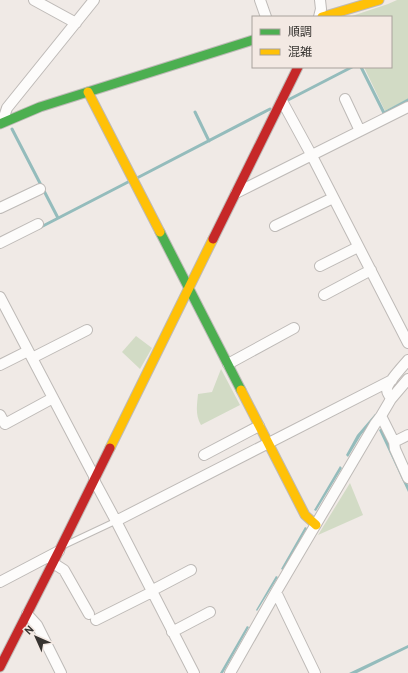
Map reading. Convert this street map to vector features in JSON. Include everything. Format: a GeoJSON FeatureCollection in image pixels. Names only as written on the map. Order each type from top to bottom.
{"type":"FeatureCollection","features":[{"type":"Feature","properties":{"kind":"street"},"geometry":{"type":"LineString","coordinates":[[34,0],[76,23]]}},
{"type":"Feature","properties":{"kind":"street"},"geometry":{"type":"LineString","coordinates":[[3,123],[7,108],[94,0]]}},
{"type":"Feature","properties":{"kind":"street"},"geometry":{"type":"LineString","coordinates":[[260,0],[266,16]]}},
{"type":"Feature","properties":{"kind":"street"},"geometry":{"type":"LineString","coordinates":[[320,0],[320,16]]}},
{"type":"Feature","properties":{"kind":"street"},"geometry":{"type":"LineString","coordinates":[[323,16],[379,0]]}},
{"type":"Feature","properties":{"kind":"street"},"geometry":{"type":"LineString","coordinates":[[3,123],[40,107],[252,40]]}},
{"type":"Feature","properties":{"kind":"street"},"geometry":{"type":"LineString","coordinates":[[0,666],[60,549],[298,68]]}},
{"type":"Feature","properties":{"kind":"street"},"geometry":{"type":"LineString","coordinates":[[88,92],[305,515],[316,525]]}},
{"type":"Feature","properties":{"kind":"street"},"geometry":{"type":"LineString","coordinates":[[345,99],[360,131]]}},
{"type":"Feature","properties":{"kind":"street"},"geometry":{"type":"LineString","coordinates":[[282,101],[312,156],[408,343]]}},
{"type":"Feature","properties":{"kind":"street"},"geometry":{"type":"LineString","coordinates":[[236,193],[408,107]]}},
{"type":"Feature","properties":{"kind":"street"},"geometry":{"type":"LineString","coordinates":[[0,208],[40,189]]}},
{"type":"Feature","properties":{"kind":"street"},"geometry":{"type":"LineString","coordinates":[[275,226],[333,198]]}},
{"type":"Feature","properties":{"kind":"street"},"geometry":{"type":"LineString","coordinates":[[0,243],[38,224]]}},
{"type":"Feature","properties":{"kind":"street"},"geometry":{"type":"LineString","coordinates":[[320,266],[358,246]]}},
{"type":"Feature","properties":{"kind":"street"},"geometry":{"type":"LineString","coordinates":[[324,295],[371,270]]}},
{"type":"Feature","properties":{"kind":"street"},"geometry":{"type":"LineString","coordinates":[[0,296],[194,673]]}},
{"type":"Feature","properties":{"kind":"street"},"geometry":{"type":"LineString","coordinates":[[228,364],[294,328]]}},
{"type":"Feature","properties":{"kind":"street"},"geometry":{"type":"LineString","coordinates":[[0,365],[87,330]]}},
{"type":"Feature","properties":{"kind":"street"},"geometry":{"type":"LineString","coordinates":[[392,399],[387,387],[408,360]]}},
{"type":"Feature","properties":{"kind":"street"},"geometry":{"type":"LineString","coordinates":[[230,673],[375,424],[408,378]]}},
{"type":"Feature","properties":{"kind":"street"},"geometry":{"type":"LineString","coordinates":[[116,521],[392,380]]}},
{"type":"Feature","properties":{"kind":"street"},"geometry":{"type":"LineString","coordinates":[[0,415],[5,424],[53,398]]}},
{"type":"Feature","properties":{"kind":"street"},"geometry":{"type":"LineString","coordinates":[[382,416],[407,474]]}},
{"type":"Feature","properties":{"kind":"street"},"geometry":{"type":"LineString","coordinates":[[204,455],[259,426]]}},
{"type":"Feature","properties":{"kind":"street"},"geometry":{"type":"LineString","coordinates":[[394,442],[408,435]]}},
{"type":"Feature","properties":{"kind":"street"},"geometry":{"type":"LineString","coordinates":[[0,582],[60,549]]}},
{"type":"Feature","properties":{"kind":"street"},"geometry":{"type":"LineString","coordinates":[[53,563],[64,570],[93,617],[152,592],[190,570]]}},
{"type":"Feature","properties":{"kind":"street"},"geometry":{"type":"LineString","coordinates":[[276,592],[315,673]]}},
{"type":"Feature","properties":{"kind":"street"},"geometry":{"type":"LineString","coordinates":[[172,632],[210,612]]}},
{"type":"Feature","properties":{"kind":"street"},"geometry":{"type":"LineString","coordinates":[[27,614],[36,625],[61,673]]}},
{"type":"Feature","properties":{"kind":"lane"},"geometry":{"type":"LineString","coordinates":[[60,549],[116,521]]}},
{"type":"Feature","properties":{"kind":"green space"},"geometry":{"type":"Polygon","coordinates":[[[397,0],[408,0],[408,99],[385,111],[364,68],[392,68],[392,16],[352,16],[397,0]]]}},
{"type":"Feature","properties":{"kind":"green space"},"geometry":{"type":"Polygon","coordinates":[[[136,336],[152,348],[140,369],[122,352],[136,336]]]}},
{"type":"Feature","properties":{"kind":"green space"},"geometry":{"type":"Polygon","coordinates":[[[221,369],[240,405],[201,425],[197,414],[198,394],[212,392],[221,369]]]}},
{"type":"Feature","properties":{"kind":"green space"},"geometry":{"type":"Polygon","coordinates":[[[350,483],[363,515],[318,535],[350,483]]]}},
{"type":"Feature","properties":{"kind":"water"},"geometry":{"type":"Polygon","coordinates":[[[375,414],[377,416],[361,435],[348,457],[346,455],[357,435],[375,414]]]}},
{"type":"Feature","properties":{"kind":"water"},"geometry":{"type":"Polygon","coordinates":[[[382,428],[408,485],[408,492],[379,430],[382,428]]]}},
{"type":"Feature","properties":{"kind":"water"},"geometry":{"type":"Polygon","coordinates":[[[340,466],[342,468],[316,511],[314,510],[340,466]]]}},
{"type":"Feature","properties":{"kind":"water"},"geometry":{"type":"Polygon","coordinates":[[[305,527],[307,528],[283,570],[281,569],[305,527]]]}},
{"type":"Feature","properties":{"kind":"water"},"geometry":{"type":"Polygon","coordinates":[[[276,576],[278,577],[257,611],[256,610],[276,576]]]}},
{"type":"Feature","properties":{"kind":"water"},"geometry":{"type":"Polygon","coordinates":[[[247,626],[249,627],[223,673],[220,673],[247,626]]]}},
{"type":"Feature","properties":{"kind":"water"},"geometry":{"type":"Polygon","coordinates":[[[408,645],[408,648],[357,673],[349,673],[408,645]]]}},
{"type":"Feature","properties":{"kind":"waterway"},"geometry":{"type":"LineString","coordinates":[[288,100],[350,68]]}},
{"type":"Feature","properties":{"kind":"waterway"},"geometry":{"type":"LineString","coordinates":[[362,68],[384,113],[408,100]]}},
{"type":"Feature","properties":{"kind":"waterway"},"geometry":{"type":"LineString","coordinates":[[137,178],[270,109]]}},
{"type":"Feature","properties":{"kind":"waterway"},"geometry":{"type":"LineString","coordinates":[[195,112],[209,141]]}},
{"type":"Feature","properties":{"kind":"waterway"},"geometry":{"type":"LineString","coordinates":[[12,129],[58,218]]}},
{"type":"Feature","properties":{"kind":"waterway"},"geometry":{"type":"LineString","coordinates":[[39,228],[130,181]]}},
{"type":"Feature","properties":{"kind":"traffic: fast"},"geometry":{"type":"LineString","coordinates":[[0,124],[40,107],[252,40]]}},
{"type":"Feature","properties":{"kind":"traffic: fast"},"geometry":{"type":"LineString","coordinates":[[160,232],[241,390]]}},
{"type":"Feature","properties":{"kind":"traffic: slow"},"geometry":{"type":"LineString","coordinates":[[325,16],[379,0]]}},
{"type":"Feature","properties":{"kind":"traffic: slow"},"geometry":{"type":"LineString","coordinates":[[88,92],[160,232]]}},
{"type":"Feature","properties":{"kind":"traffic: slow"},"geometry":{"type":"LineString","coordinates":[[110,448],[213,239]]}},
{"type":"Feature","properties":{"kind":"traffic: slow"},"geometry":{"type":"LineString","coordinates":[[241,390],[305,515],[316,525]]}},
{"type":"Feature","properties":{"kind":"traffic: jam"},"geometry":{"type":"LineString","coordinates":[[213,239],[298,68]]}},
{"type":"Feature","properties":{"kind":"traffic: jam"},"geometry":{"type":"LineString","coordinates":[[0,667],[110,448]]}}]}
